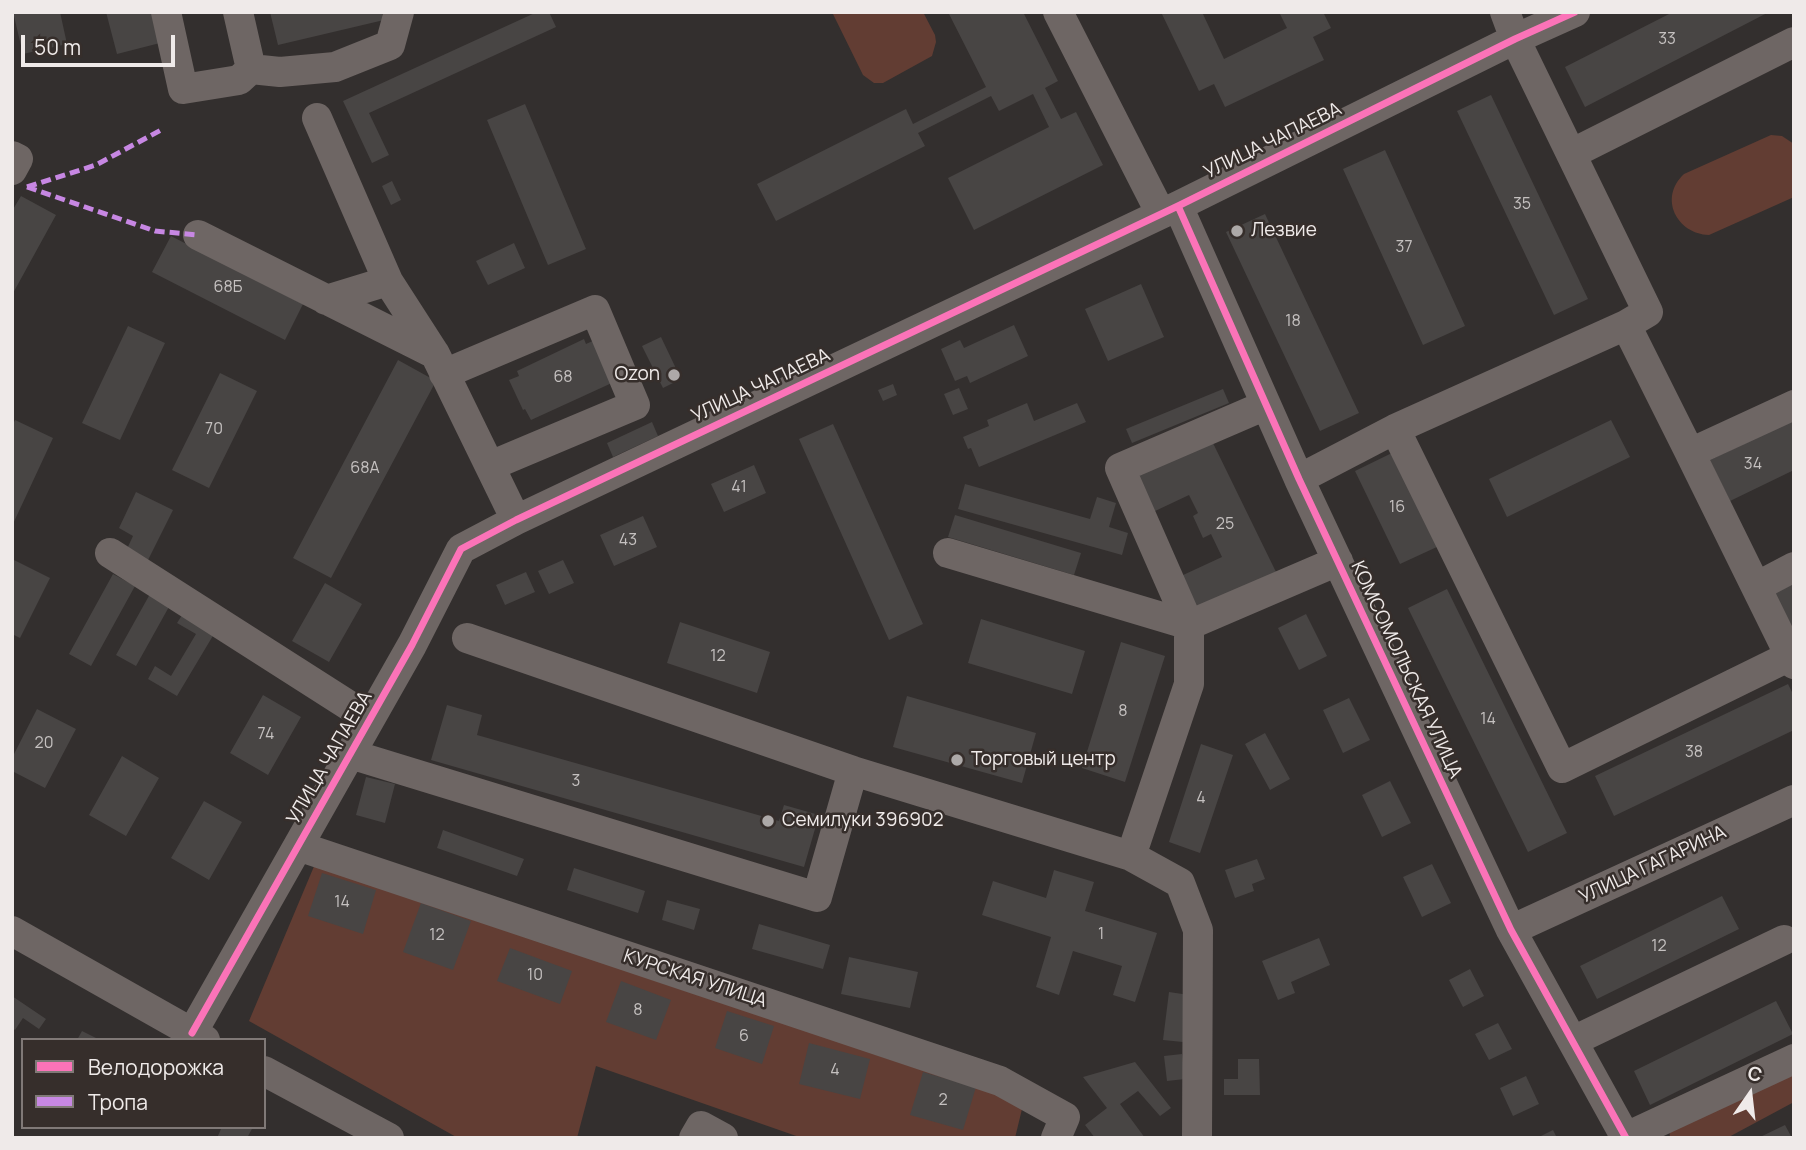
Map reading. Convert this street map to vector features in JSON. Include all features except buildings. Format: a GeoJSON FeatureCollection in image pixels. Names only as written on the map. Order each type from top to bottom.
{"type":"FeatureCollection","features":[{"type":"Feature","properties":{"kind":"street"},"geometry":{"type":"LineString","coordinates":[[166,12],[183,89],[239,80],[251,69],[280,72],[335,67],[390,45],[399,12]]}},
{"type":"Feature","properties":{"kind":"street"},"geometry":{"type":"LineString","coordinates":[[238,12],[251,69]]}},
{"type":"Feature","properties":{"kind":"street","name":"КОМСОМОЛЬСКАЯ УЛИЦА"},"geometry":{"type":"LineString","coordinates":[[1058,12],[1169,210],[1266,405],[1511,930],[1626,1137]]}},
{"type":"Feature","properties":{"kind":"street","name":"УЛИЦА ЧАПАЕВА"},"geometry":{"type":"LineString","coordinates":[[199,1036],[298,846],[412,645],[461,549],[516,520],[1169,210],[1510,26],[1575,12]]}},
{"type":"Feature","properties":{"kind":"street"},"geometry":{"type":"LineString","coordinates":[[1299,479],[1395,429],[1626,325],[1648,312],[1510,26]]}},
{"type":"Feature","properties":{"kind":"street"},"geometry":{"type":"LineString","coordinates":[[1571,154],[1794,42]]}},
{"type":"Feature","properties":{"kind":"street"},"geometry":{"type":"LineString","coordinates":[[317,118],[388,281],[439,364],[516,520]]}},
{"type":"Feature","properties":{"kind":"street"},"geometry":{"type":"LineString","coordinates":[[12,156],[18,159],[12,170]]}},
{"type":"Feature","properties":{"kind":"street"},"geometry":{"type":"LineString","coordinates":[[198,234],[326,300],[439,364],[595,310],[635,405],[490,466]]}},
{"type":"Feature","properties":{"kind":"street"},"geometry":{"type":"LineString","coordinates":[[326,300],[388,281]]}},
{"type":"Feature","properties":{"kind":"street"},"geometry":{"type":"LineString","coordinates":[[1395,429],[1562,768],[1792,660],[1626,325]]}},
{"type":"Feature","properties":{"kind":"street"},"geometry":{"type":"LineString","coordinates":[[1131,856],[1189,684],[1189,625],[1120,468],[1266,405]]}},
{"type":"Feature","properties":{"kind":"street"},"geometry":{"type":"LineString","coordinates":[[1690,453],[1794,405]]}},
{"type":"Feature","properties":{"kind":"street"},"geometry":{"type":"LineString","coordinates":[[110,553],[370,719]]}},
{"type":"Feature","properties":{"kind":"street"},"geometry":{"type":"LineString","coordinates":[[948,553],[1189,625],[1338,561]]}},
{"type":"Feature","properties":{"kind":"street"},"geometry":{"type":"LineString","coordinates":[[1756,587],[1794,567]]}},
{"type":"Feature","properties":{"kind":"street"},"geometry":{"type":"LineString","coordinates":[[467,638],[853,771],[1131,856],[1180,883],[1198,930],[1197,1138]]}},
{"type":"Feature","properties":{"kind":"street"},"geometry":{"type":"LineString","coordinates":[[350,754],[817,897],[853,771]]}},
{"type":"Feature","properties":{"kind":"street","name":"УЛИЦА ГАГАРИНА"},"geometry":{"type":"LineString","coordinates":[[1511,930],[1794,800]]}},
{"type":"Feature","properties":{"kind":"street","name":"КУРСКАЯ УЛИЦА"},"geometry":{"type":"LineString","coordinates":[[298,846],[1000,1081],[1065,1117],[1056,1138]]}},
{"type":"Feature","properties":{"kind":"street"},"geometry":{"type":"LineString","coordinates":[[12,931],[199,1036]]}},
{"type":"Feature","properties":{"kind":"street"},"geometry":{"type":"LineString","coordinates":[[1573,1041],[1784,940]]}},
{"type":"Feature","properties":{"kind":"street"},"geometry":{"type":"LineString","coordinates":[[1626,1137],[1794,1059]]}},
{"type":"Feature","properties":{"kind":"street"},"geometry":{"type":"LineString","coordinates":[[266,1072],[389,1138]]}},
{"type":"Feature","properties":{"kind":"street"},"geometry":{"type":"LineString","coordinates":[[694,1138],[701,1126],[723,1138]]}},
{"type":"Feature","properties":{"kind":"shaded area"},"geometry":{"type":"Polygon","coordinates":[[[832,12],[923,12],[935,35],[932,56],[883,83],[874,83],[863,75],[832,12]]]}},
{"type":"Feature","properties":{"kind":"shaded area"},"geometry":{"type":"Polygon","coordinates":[[[1771,135],[1782,136],[1794,144],[1794,197],[1709,235],[1698,233],[1680,222],[1672,204],[1672,194],[1676,183],[1684,174],[1771,135]]]}},
{"type":"Feature","properties":{"kind":"shaded area"},"geometry":{"type":"Polygon","coordinates":[[[315,864],[1000,1095],[1022,1109],[1015,1138],[802,1138],[596,1066],[577,1138],[458,1138],[249,1021],[315,864]]]}},
{"type":"Feature","properties":{"kind":"shaded area"},"geometry":{"type":"Polygon","coordinates":[[[1794,1072],[1794,1102],[1727,1138],[1670,1138],[1669,1125],[1794,1072]]]}},
{"type":"Feature","properties":{"kind":"marked path"},"geometry":{"type":"LineString","coordinates":[[27,187],[96,165],[161,130]]}},
{"type":"Feature","properties":{"kind":"marked path"},"geometry":{"type":"LineString","coordinates":[[27,187],[155,231],[198,235]]}},
{"type":"Feature","properties":{"kind":"cycle path"},"geometry":{"type":"LineString","coordinates":[[192,1033],[412,645],[461,549],[516,520],[1178,206],[1575,12]]}},
{"type":"Feature","properties":{"kind":"cycle path"},"geometry":{"type":"LineString","coordinates":[[1178,206],[1299,479],[1511,930],[1626,1138]]}},
{"type":"Feature","properties":{"kind":"place","name":"Лезвие"},"geometry":{"type":"Point","coordinates":[1237,231]}},
{"type":"Feature","properties":{"kind":"place","name":"Ozon"},"geometry":{"type":"Point","coordinates":[674,375]}},
{"type":"Feature","properties":{"kind":"place","name":"Торговый центр"},"geometry":{"type":"Point","coordinates":[957,760]}},
{"type":"Feature","properties":{"kind":"place","name":"Семилуки 396902"},"geometry":{"type":"Point","coordinates":[768,821]}}]}
